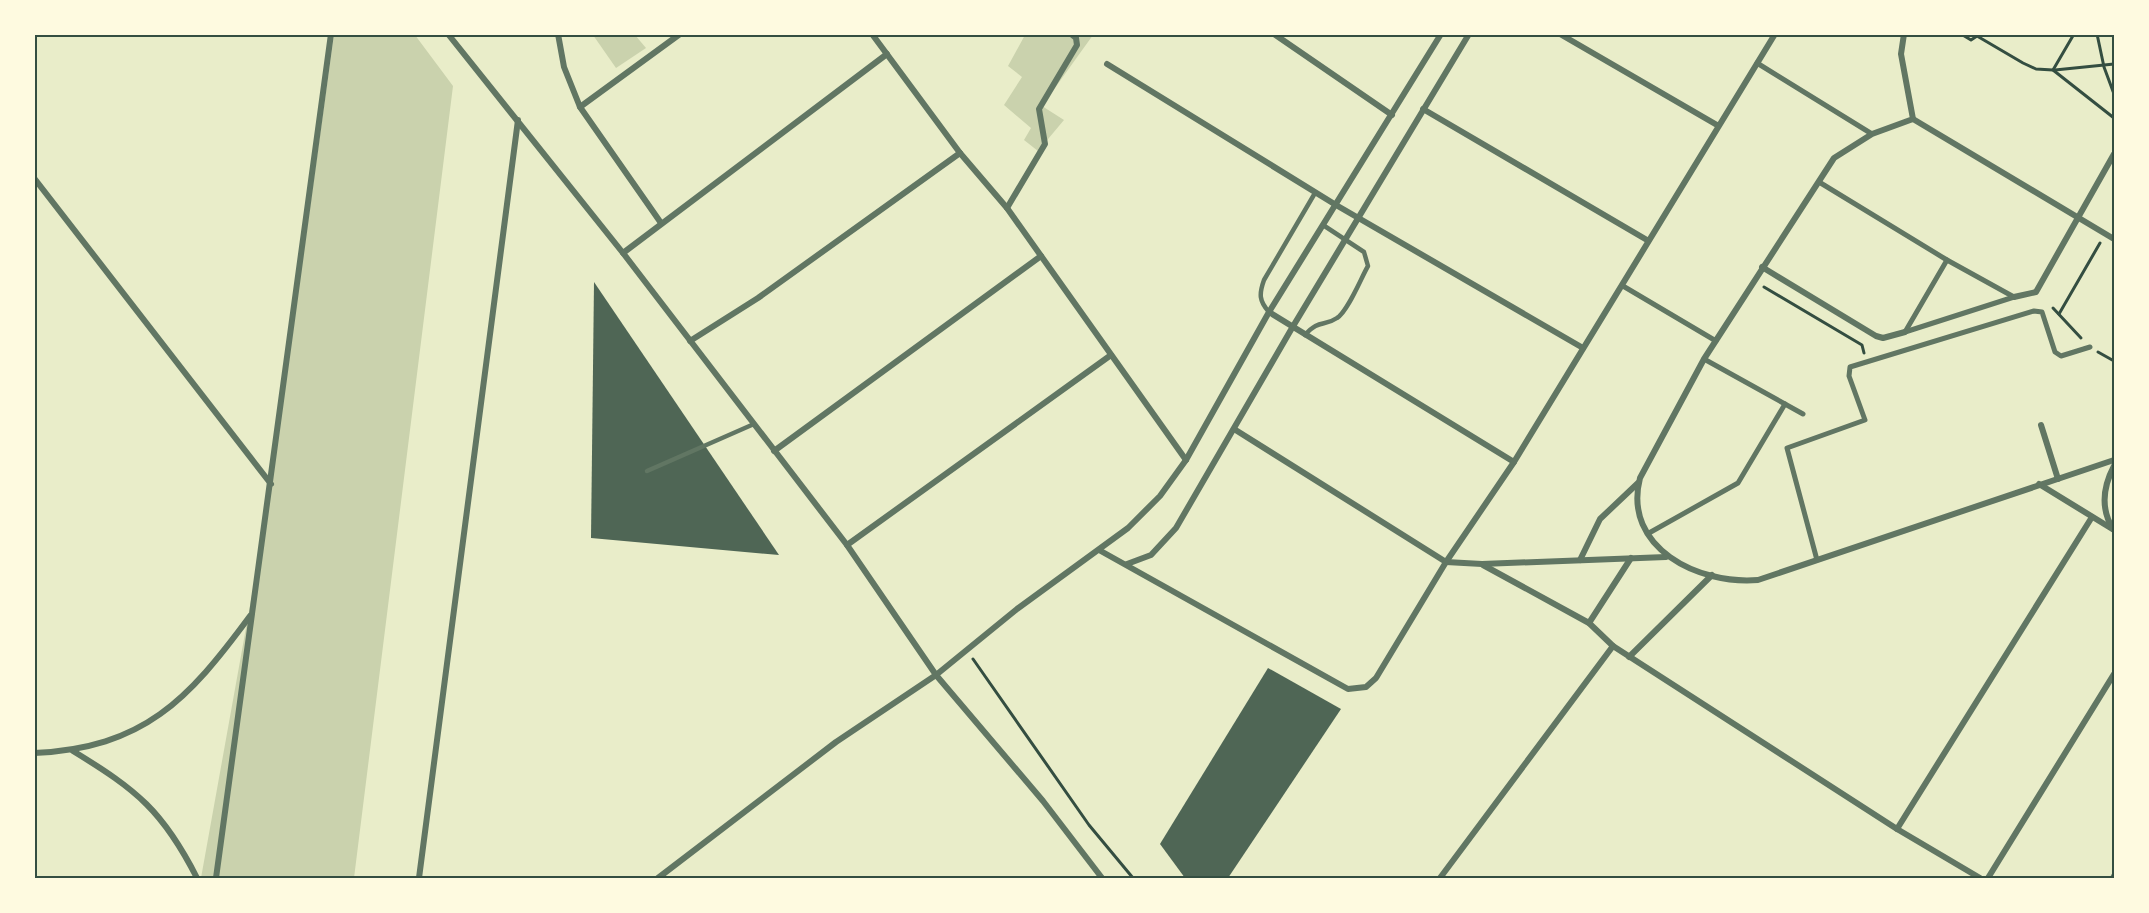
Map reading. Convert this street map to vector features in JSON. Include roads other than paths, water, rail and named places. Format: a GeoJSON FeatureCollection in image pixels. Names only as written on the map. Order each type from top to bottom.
{"type":"FeatureCollection","features":[{"type":"Feature","properties":{"kind":"street"},"geometry":{"type":"LineString","coordinates":[[216,879],[331,34]]}},
{"type":"Feature","properties":{"kind":"street"},"geometry":{"type":"LineString","coordinates":[[448,34],[623,253],[847,545],[936,675],[1043,801],[1102,879]]}},
{"type":"Feature","properties":{"kind":"street"},"geometry":{"type":"LineString","coordinates":[[558,34],[564,67],[580,107],[661,223]]}},
{"type":"Feature","properties":{"kind":"street"},"geometry":{"type":"LineString","coordinates":[[580,107],[680,34]]}},
{"type":"Feature","properties":{"kind":"street"},"geometry":{"type":"LineString","coordinates":[[872,34],[960,153],[1007,208],[1186,460]]}},
{"type":"Feature","properties":{"kind":"street"},"geometry":{"type":"LineString","coordinates":[[1274,34],[1392,115]]}},
{"type":"Feature","properties":{"kind":"street"},"geometry":{"type":"LineString","coordinates":[[658,879],[836,742],[936,675],[1017,609],[1128,528],[1160,496],[1186,460],[1269,312],[1441,34]]}},
{"type":"Feature","properties":{"kind":"street"},"geometry":{"type":"LineString","coordinates":[[1127,564],[1151,555],[1176,528],[1292,328],[1469,34]]}},
{"type":"Feature","properties":{"kind":"street"},"geometry":{"type":"LineString","coordinates":[[1560,34],[1717,125]]}},
{"type":"Feature","properties":{"kind":"street"},"geometry":{"type":"LineString","coordinates":[[1099,550],[1348,689],[1366,687],[1376,678],[1446,562],[1514,462],[1623,286],[1647,240],[1717,125],[1775,34]]}},
{"type":"Feature","properties":{"kind":"street"},"geometry":{"type":"LineString","coordinates":[[1904,34],[1901,54],[1913,119],[2115,239]]}},
{"type":"Feature","properties":{"kind":"street"},"geometry":{"type":"LineString","coordinates":[[1007,208],[1045,144],[1039,109],[1077,45],[1073,36]]}},
{"type":"Feature","properties":{"kind":"street"},"geometry":{"type":"LineString","coordinates":[[623,253],[887,54]]}},
{"type":"Feature","properties":{"kind":"street"},"geometry":{"type":"LineString","coordinates":[[1757,63],[1872,134]]}},
{"type":"Feature","properties":{"kind":"street"},"geometry":{"type":"LineString","coordinates":[[1107,64],[1336,206],[1583,348]]}},
{"type":"Feature","properties":{"kind":"street"},"geometry":{"type":"LineString","coordinates":[[1423,109],[1647,240]]}},
{"type":"Feature","properties":{"kind":"street"},"geometry":{"type":"LineString","coordinates":[[1913,119],[1872,134],[1834,158],[1762,267],[1704,359],[1639,482],[1636,494],[1648,533],[1666,556],[1698,572],[1741,581],[1758,580],[2115,460]]}},
{"type":"Feature","properties":{"kind":"street"},"geometry":{"type":"LineString","coordinates":[[419,879],[518,120]]}},
{"type":"Feature","properties":{"kind":"street"},"geometry":{"type":"LineString","coordinates":[[690,341],[758,298],[960,153]]}},
{"type":"Feature","properties":{"kind":"street"},"geometry":{"type":"LineString","coordinates":[[1762,267],[1876,336],[1883,338],[2036,292],[2115,154]]}},
{"type":"Feature","properties":{"kind":"street"},"geometry":{"type":"LineString","coordinates":[[34,178],[271,484]]}},
{"type":"Feature","properties":{"kind":"street"},"geometry":{"type":"LineString","coordinates":[[1819,182],[1947,260],[2014,297]]}},
{"type":"Feature","properties":{"kind":"street"},"geometry":{"type":"LineString","coordinates":[[774,451],[1041,256]]}},
{"type":"Feature","properties":{"kind":"street"},"geometry":{"type":"LineString","coordinates":[[1905,332],[1947,260]]}},
{"type":"Feature","properties":{"kind":"street"},"geometry":{"type":"LineString","coordinates":[[1623,286],[1716,341]]}},
{"type":"Feature","properties":{"kind":"street"},"geometry":{"type":"LineString","coordinates":[[1817,560],[1787,448],[1865,420],[1849,376],[1850,367],[2034,311],[2042,312],[2055,352],[2061,356],[2090,347]]}},
{"type":"Feature","properties":{"kind":"street"},"geometry":{"type":"LineString","coordinates":[[1269,312],[1514,462]]}},
{"type":"Feature","properties":{"kind":"street"},"geometry":{"type":"LineString","coordinates":[[847,545],[1111,355]]}},
{"type":"Feature","properties":{"kind":"street"},"geometry":{"type":"LineString","coordinates":[[1704,359],[1803,414]]}},
{"type":"Feature","properties":{"kind":"street"},"geometry":{"type":"LineString","coordinates":[[1648,533],[1738,483],[1785,404]]}},
{"type":"Feature","properties":{"kind":"street"},"geometry":{"type":"LineString","coordinates":[[2041,425],[2058,479]]}},
{"type":"Feature","properties":{"kind":"street"},"geometry":{"type":"LineString","coordinates":[[1233,429],[1446,562],[1482,564],[1666,556]]}},
{"type":"Feature","properties":{"kind":"street"},"geometry":{"type":"LineString","coordinates":[[2114,530],[2104,514],[2109,476],[2115,466]]}},
{"type":"Feature","properties":{"kind":"street"},"geometry":{"type":"LineString","coordinates":[[1580,560],[1600,519],[1639,482]]}},
{"type":"Feature","properties":{"kind":"street"},"geometry":{"type":"LineString","coordinates":[[2039,484],[2114,530]]}},
{"type":"Feature","properties":{"kind":"street"},"geometry":{"type":"LineString","coordinates":[[1896,829],[2092,517]]}},
{"type":"Feature","properties":{"kind":"street"},"geometry":{"type":"LineString","coordinates":[[1589,622],[1631,558]]}},
{"type":"Feature","properties":{"kind":"street"},"geometry":{"type":"LineString","coordinates":[[1482,564],[1589,622],[1613,646],[1629,657],[1896,829],[1980,879]]}},
{"type":"Feature","properties":{"kind":"street"},"geometry":{"type":"LineString","coordinates":[[1629,657],[1712,575]]}},
{"type":"Feature","properties":{"kind":"street"},"geometry":{"type":"LineString","coordinates":[[34,753],[73,751],[113,741],[143,726],[170,706],[215,664],[251,616]]}},
{"type":"Feature","properties":{"kind":"street"},"geometry":{"type":"LineString","coordinates":[[1440,879],[1613,646]]}},
{"type":"Feature","properties":{"kind":"street"},"geometry":{"type":"LineString","coordinates":[[1988,879],[2115,674]]}},
{"type":"Feature","properties":{"kind":"street"},"geometry":{"type":"LineString","coordinates":[[73,751],[134,791],[159,816],[183,850],[197,879]]}},
{"type":"Feature","properties":{"kind":"lane"},"geometry":{"type":"LineString","coordinates":[[1269,312],[1261,303],[1260,296],[1264,279],[1315,193]]}},
{"type":"Feature","properties":{"kind":"lane"},"geometry":{"type":"LineString","coordinates":[[1305,335],[1320,322],[1336,319],[1343,312],[1368,266],[1364,252],[1323,225]]}},
{"type":"Feature","properties":{"kind":"lane"},"geometry":{"type":"LineString","coordinates":[[647,471],[754,424]]}}]}
